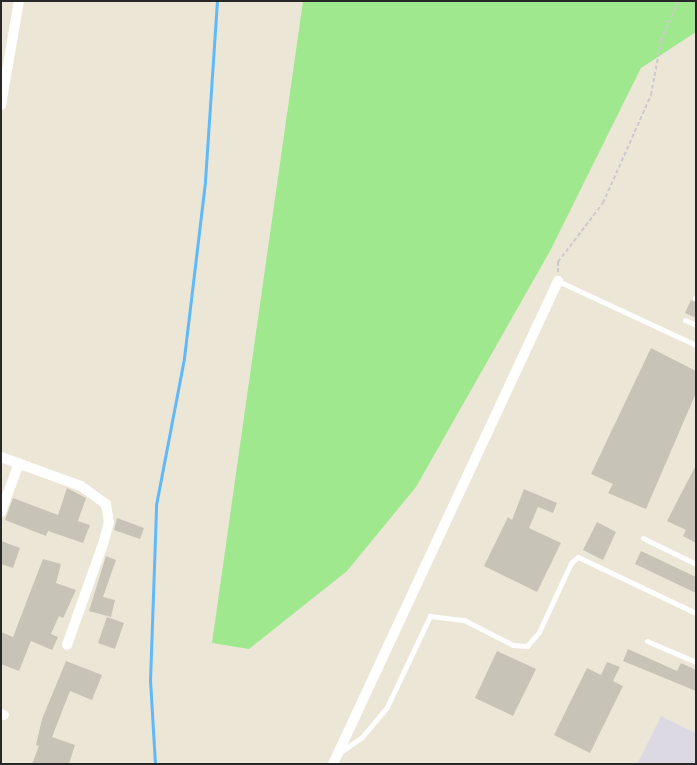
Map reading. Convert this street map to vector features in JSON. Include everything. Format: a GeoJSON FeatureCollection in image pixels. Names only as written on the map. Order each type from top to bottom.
{"type":"FeatureCollection","features":[{"type":"Feature","properties":{"kind":"street"},"geometry":{"type":"LineString","coordinates":[[1,106],[19,1]]}},
{"type":"Feature","properties":{"kind":"street"},"geometry":{"type":"LineString","coordinates":[[335,759],[558,281]]}},
{"type":"Feature","properties":{"kind":"street"},"geometry":{"type":"LineString","coordinates":[[1,457],[82,486],[106,504],[109,522],[103,544],[67,645]]}},
{"type":"Feature","properties":{"kind":"street"},"geometry":{"type":"LineString","coordinates":[[1,512],[19,463]]}},
{"type":"Feature","properties":{"kind":"lane"},"geometry":{"type":"LineString","coordinates":[[558,281],[696,345]]}},
{"type":"Feature","properties":{"kind":"lane"},"geometry":{"type":"LineString","coordinates":[[685,320],[696,325]]}},
{"type":"Feature","properties":{"kind":"lane"},"geometry":{"type":"LineString","coordinates":[[643,538],[696,564]]}},
{"type":"Feature","properties":{"kind":"lane"},"geometry":{"type":"LineString","coordinates":[[335,759],[362,737],[387,707],[430,616],[464,620],[513,645],[527,646],[539,632],[571,563],[578,557],[696,613]]}},
{"type":"Feature","properties":{"kind":"lane"},"geometry":{"type":"LineString","coordinates":[[647,641],[696,662]]}},
{"type":"Feature","properties":{"kind":"path"},"geometry":{"type":"LineString","coordinates":[[558,281],[558,262],[603,203],[651,94],[661,41],[678,1]]}},
{"type":"Feature","properties":{"kind":"shaded area"},"geometry":{"type":"Polygon","coordinates":[[[661,716],[696,733],[696,764],[637,764],[661,716]]]}},
{"type":"Feature","properties":{"kind":"green space"},"geometry":{"type":"Polygon","coordinates":[[[303,1],[696,1],[696,32],[641,68],[550,251],[416,487],[347,571],[249,649],[212,643],[303,1]]]}},
{"type":"Feature","properties":{"kind":"building"},"geometry":{"type":"Polygon","coordinates":[[[691,300],[696,302],[696,318],[685,313],[691,300]]]}},
{"type":"Feature","properties":{"kind":"building"},"geometry":{"type":"Polygon","coordinates":[[[651,348],[696,371],[696,393],[646,509],[608,493],[613,484],[591,474],[651,348]]]}},
{"type":"Feature","properties":{"kind":"building"},"geometry":{"type":"Polygon","coordinates":[[[696,465],[696,543],[683,536],[686,530],[667,521],[696,465]]]}},
{"type":"Feature","properties":{"kind":"building"},"geometry":{"type":"Polygon","coordinates":[[[67,488],[86,498],[78,521],[90,525],[83,543],[48,531],[46,536],[5,520],[13,498],[58,515],[67,488]]]}},
{"type":"Feature","properties":{"kind":"building"},"geometry":{"type":"Polygon","coordinates":[[[524,489],[557,503],[553,513],[538,507],[529,528],[561,543],[537,592],[484,566],[508,517],[512,520],[524,489]]]}},
{"type":"Feature","properties":{"kind":"building"},"geometry":{"type":"Polygon","coordinates":[[[117,518],[144,528],[140,539],[114,530],[117,518]]]}},
{"type":"Feature","properties":{"kind":"building"},"geometry":{"type":"Polygon","coordinates":[[[597,522],[616,532],[603,560],[583,550],[597,522]]]}},
{"type":"Feature","properties":{"kind":"building"},"geometry":{"type":"Polygon","coordinates":[[[1,541],[20,548],[13,568],[1,564],[1,541]]]}},
{"type":"Feature","properties":{"kind":"building"},"geometry":{"type":"Polygon","coordinates":[[[641,551],[696,577],[696,593],[635,564],[641,551]]]}},
{"type":"Feature","properties":{"kind":"building"},"geometry":{"type":"Polygon","coordinates":[[[106,556],[116,560],[103,597],[115,600],[111,617],[89,611],[106,556]]]}},
{"type":"Feature","properties":{"kind":"building"},"geometry":{"type":"Polygon","coordinates":[[[43,559],[61,564],[56,583],[76,590],[63,618],[59,616],[51,634],[58,637],[52,650],[31,641],[19,671],[1,664],[1,632],[13,637],[43,559]]]}},
{"type":"Feature","properties":{"kind":"building"},"geometry":{"type":"Polygon","coordinates":[[[107,617],[124,623],[115,649],[98,643],[107,617]]]}},
{"type":"Feature","properties":{"kind":"building"},"geometry":{"type":"Polygon","coordinates":[[[628,649],[677,671],[681,663],[696,670],[696,691],[623,661],[628,649]]]}},
{"type":"Feature","properties":{"kind":"building"},"geometry":{"type":"Polygon","coordinates":[[[497,651],[536,669],[513,716],[475,698],[497,651]]]}},
{"type":"Feature","properties":{"kind":"building"},"geometry":{"type":"Polygon","coordinates":[[[66,661],[102,675],[92,700],[70,691],[52,737],[75,745],[69,764],[32,764],[39,746],[36,745],[42,719],[66,661]]]}},
{"type":"Feature","properties":{"kind":"building"},"geometry":{"type":"Polygon","coordinates":[[[607,662],[620,667],[613,681],[623,686],[590,753],[554,735],[587,668],[601,675],[607,662]]]}},
{"type":"Feature","properties":{"kind":"waterway"},"geometry":{"type":"LineString","coordinates":[[155,764],[150,681],[156,505],[184,358],[205,181],[217,1]]}}]}
